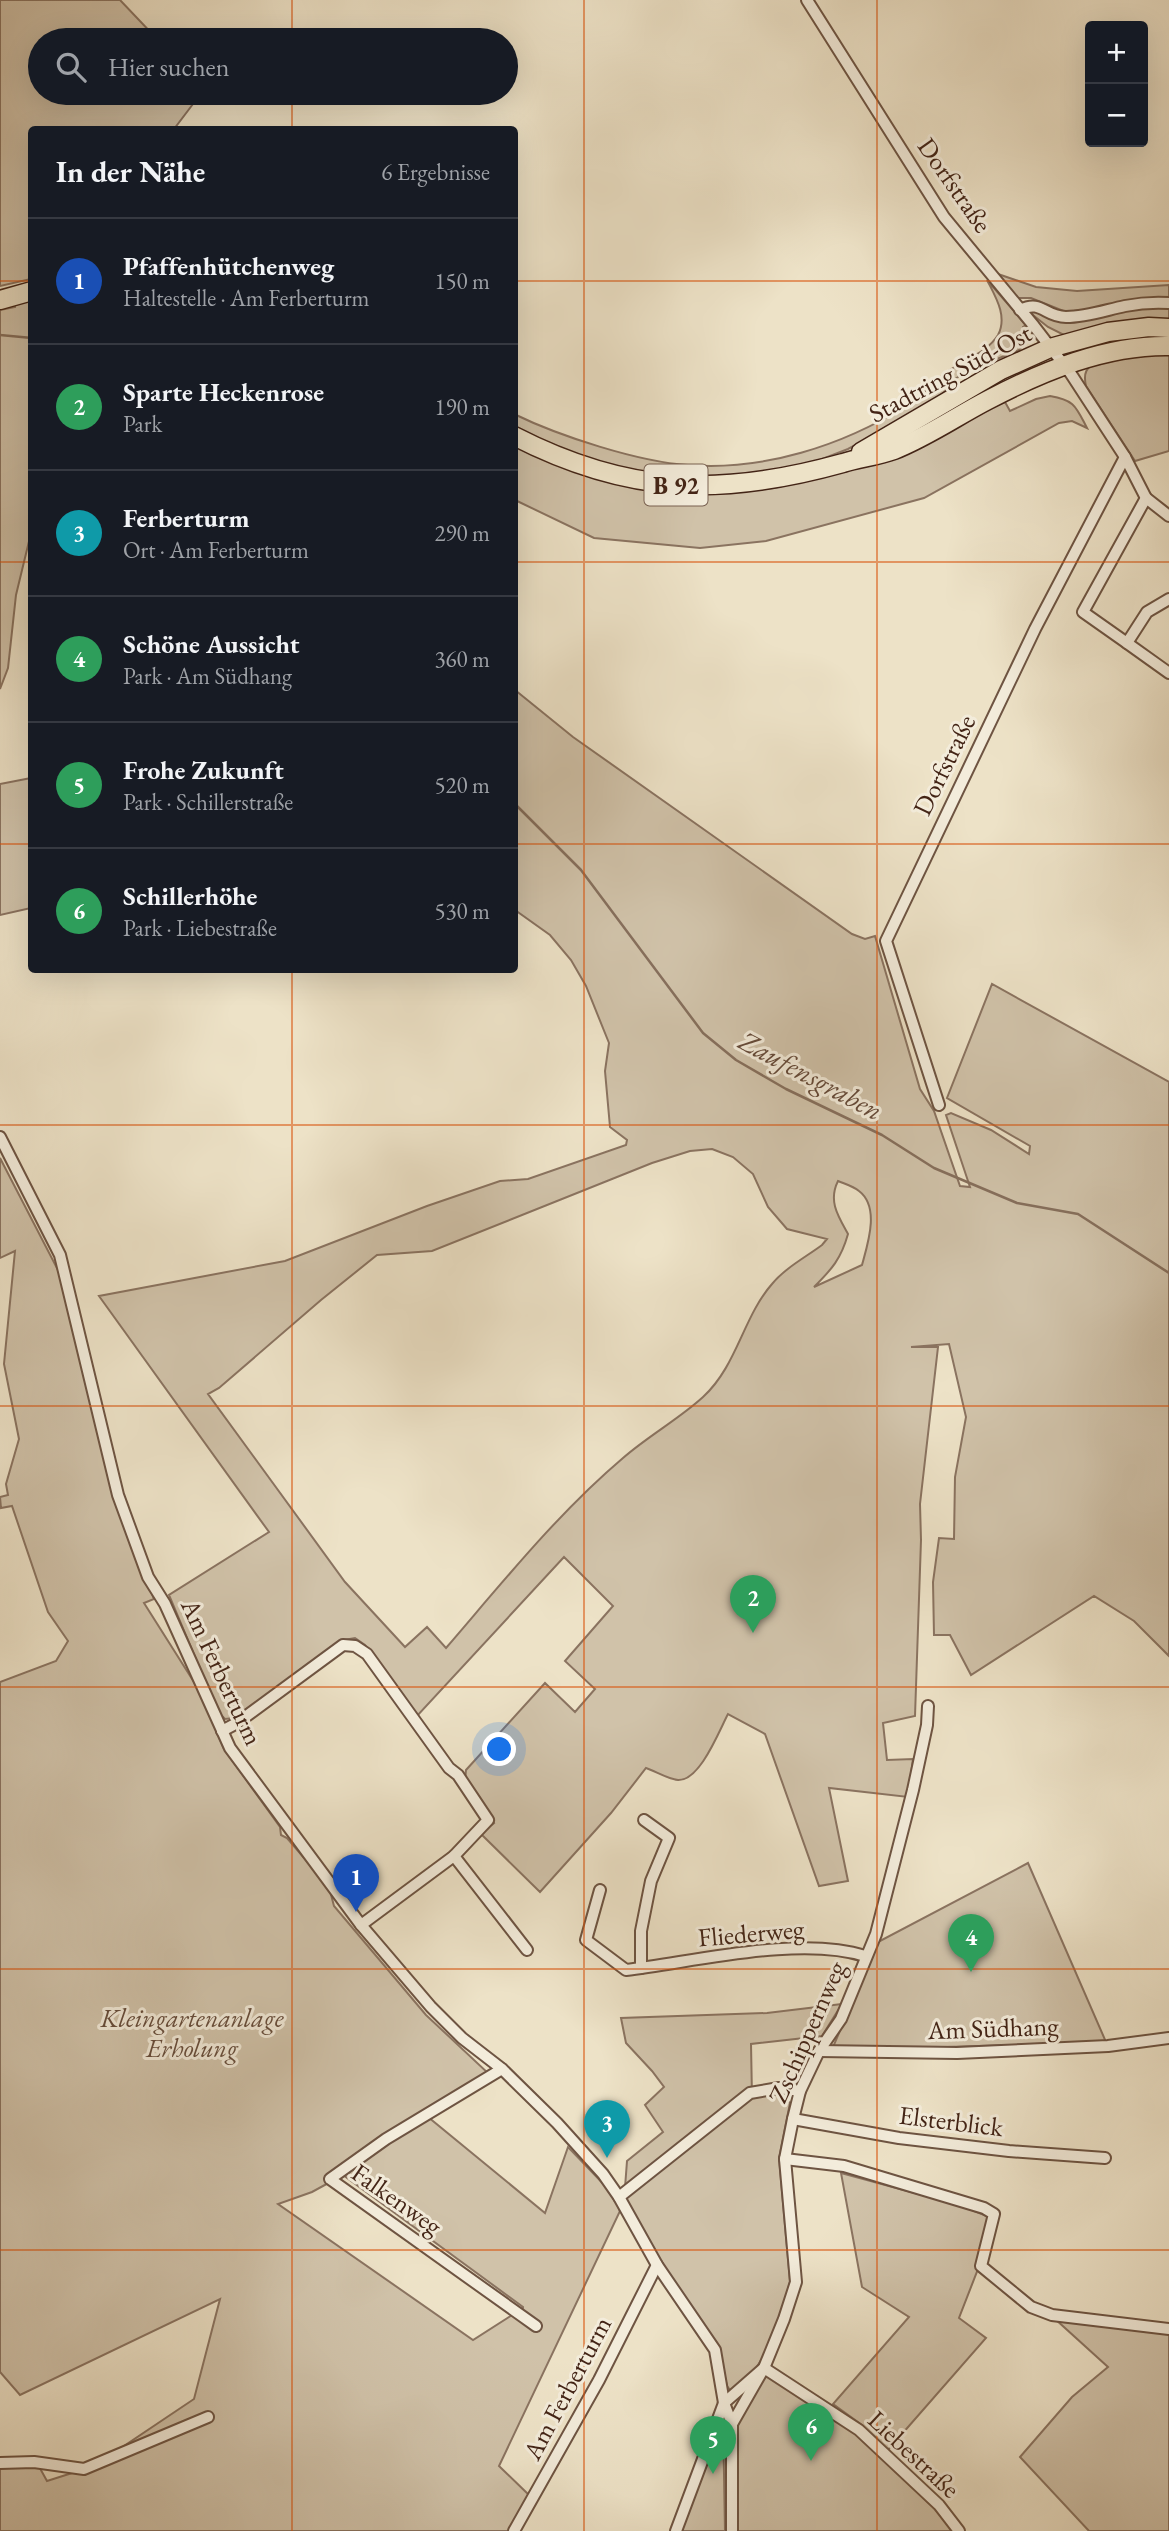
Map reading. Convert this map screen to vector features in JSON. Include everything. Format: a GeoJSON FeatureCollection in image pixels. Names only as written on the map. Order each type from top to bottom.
{"type":"FeatureCollection","features":[{"type":"Feature","properties":{"kind":"main road"},"geometry":{"type":"LineString","coordinates":[[2,300],[28,292]]}},
{"type":"Feature","properties":{"kind":"main road","name":"Stadtring Süd-Ost"},"geometry":{"type":"LineString","coordinates":[[843,463],[1001,370],[1050,348],[1108,332],[1149,327],[1169,328]]}},
{"type":"Feature","properties":{"kind":"main road","name":"Stadtring Süd-Ost"},"geometry":{"type":"LineString","coordinates":[[518,438],[582,465],[628,479],[703,487],[772,481],[893,450],[989,399],[1064,366],[1107,353],[1169,346]]}},
{"type":"Feature","properties":{"kind":"street","name":"Dorfstraße"},"geometry":{"type":"LineString","coordinates":[[807,0],[944,217],[1064,366],[1125,457],[1146,498],[1169,516]]}},
{"type":"Feature","properties":{"kind":"street"},"geometry":{"type":"LineString","coordinates":[[1020,310],[1030,305],[1038,306],[1049,314],[1063,317],[1129,305],[1169,303]]}},
{"type":"Feature","properties":{"kind":"street","name":"Dorfstraße"},"geometry":{"type":"LineString","coordinates":[[939,1105],[886,941],[1035,629],[1125,457]]}},
{"type":"Feature","properties":{"kind":"street"},"geometry":{"type":"LineString","coordinates":[[1146,498],[1083,612],[1169,673]]}},
{"type":"Feature","properties":{"kind":"street"},"geometry":{"type":"LineString","coordinates":[[1127,643],[1147,612],[1169,599]]}},
{"type":"Feature","properties":{"kind":"street","name":"Am Ferberturm"},"geometry":{"type":"LineString","coordinates":[[0,1137],[60,1255],[118,1495],[148,1577],[165,1604],[229,1748],[361,1925],[431,2007],[463,2038],[502,2069],[557,2123],[603,2174],[657,2265],[715,2350],[724,2403],[732,2424]]}},
{"type":"Feature","properties":{"kind":"street"},"geometry":{"type":"LineString","coordinates":[[222,1731],[237,1723],[343,1645],[355,1646],[367,1654],[449,1768],[458,1776],[488,1821],[454,1856],[361,1925]]}},
{"type":"Feature","properties":{"kind":"street","name":"Zschippernweg"},"geometry":{"type":"LineString","coordinates":[[724,2403],[764,2368],[785,2319],[796,2282],[785,2159],[793,2119],[800,2091],[819,2051],[841,2019],[876,1934],[914,1790],[928,1725],[928,1706]]}},
{"type":"Feature","properties":{"kind":"street"},"geometry":{"type":"LineString","coordinates":[[640,1968],[641,1931],[651,1881],[668,1838],[644,1820]]}},
{"type":"Feature","properties":{"kind":"street"},"geometry":{"type":"LineString","coordinates":[[454,1856],[527,1950]]}},
{"type":"Feature","properties":{"kind":"street","name":"Fliederweg"},"geometry":{"type":"LineString","coordinates":[[600,1890],[586,1940],[626,1970],[781,1949],[851,1952],[865,1956]]}},
{"type":"Feature","properties":{"kind":"street","name":"Am Südhang"},"geometry":{"type":"LineString","coordinates":[[819,2051],[957,2053],[1108,2046],[1169,2038]]}},
{"type":"Feature","properties":{"kind":"street","name":"Falkenweg"},"geometry":{"type":"LineString","coordinates":[[502,2069],[386,2139],[330,2179],[536,2326]]}},
{"type":"Feature","properties":{"kind":"street"},"geometry":{"type":"LineString","coordinates":[[619,2197],[750,2092],[779,2088],[800,2091]]}},
{"type":"Feature","properties":{"kind":"street","name":"Elsterblick"},"geometry":{"type":"LineString","coordinates":[[793,2119],[899,2138],[1009,2151],[1105,2158]]}},
{"type":"Feature","properties":{"kind":"street"},"geometry":{"type":"LineString","coordinates":[[785,2159],[844,2165],[984,2208],[994,2214],[981,2266],[1031,2306],[1052,2315],[1169,2329]]}},
{"type":"Feature","properties":{"kind":"street","name":"Am Ferberturm"},"geometry":{"type":"LineString","coordinates":[[514,2531],[599,2380],[657,2265]]}},
{"type":"Feature","properties":{"kind":"street"},"geometry":{"type":"LineString","coordinates":[[732,2531],[732,2424],[764,2368]]}},
{"type":"Feature","properties":{"kind":"street","name":"Liebestraße"},"geometry":{"type":"LineString","coordinates":[[764,2368],[859,2430],[939,2505],[959,2531]]}},
{"type":"Feature","properties":{"kind":"street"},"geometry":{"type":"LineString","coordinates":[[676,2531],[724,2403]]}},
{"type":"Feature","properties":{"kind":"street"},"geometry":{"type":"LineString","coordinates":[[0,2462],[34,2462],[84,2469],[208,2417]]}},
{"type":"Feature","properties":{"kind":"green space"},"geometry":{"type":"Polygon","coordinates":[[[0,0],[120,0],[147,28],[28,28],[28,105],[192,105],[176,126],[28,126],[28,280],[0,286],[0,0]]]}},
{"type":"Feature","properties":{"kind":"green space"},"geometry":{"type":"Polygon","coordinates":[[[995,273],[1036,287],[1077,291],[1169,285],[1169,299],[1066,312],[1031,298],[1016,298],[995,273]]]}},
{"type":"Feature","properties":{"kind":"green space"},"geometry":{"type":"Polygon","coordinates":[[[987,280],[1026,325],[1023,327],[1025,343],[1019,350],[968,371],[947,384],[949,388],[925,408],[848,449],[812,463],[779,472],[693,480],[603,465],[518,430],[518,416],[600,447],[646,459],[688,465],[745,464],[801,453],[829,444],[881,420],[911,402],[947,372],[988,347],[998,335],[1002,321],[994,293],[987,280]]]}},
{"type":"Feature","properties":{"kind":"green space"},"geometry":{"type":"Polygon","coordinates":[[[28,298],[28,545],[16,595],[8,668],[0,689],[0,310],[15,307],[15,302],[28,298]]]}},
{"type":"Feature","properties":{"kind":"green space"},"geometry":{"type":"Polygon","coordinates":[[[1169,306],[1169,323],[1064,335],[1048,327],[1029,312],[1120,311],[1169,306]]]}},
{"type":"Feature","properties":{"kind":"green space"},"geometry":{"type":"Polygon","coordinates":[[[1169,351],[1169,451],[1135,461],[1086,386],[1085,374],[1097,361],[1169,351]]]}},
{"type":"Feature","properties":{"kind":"green space"},"geometry":{"type":"Polygon","coordinates":[[[1050,396],[1070,402],[1087,428],[1072,421],[1059,423],[924,498],[766,541],[700,548],[594,538],[518,501],[518,444],[561,463],[736,492],[774,488],[845,471],[1005,402],[1010,411],[1036,399],[1050,396]]]}},
{"type":"Feature","properties":{"kind":"green space"},"geometry":{"type":"Polygon","coordinates":[[[518,692],[573,737],[852,934],[865,939],[875,936],[920,1089],[934,1111],[960,1186],[970,1187],[946,1115],[951,1113],[991,1130],[1029,1154],[1030,1146],[947,1098],[992,984],[1169,1082],[1169,1656],[1134,1621],[1094,1596],[971,1675],[950,1635],[934,1635],[933,1582],[939,1538],[954,1539],[955,1477],[966,1417],[949,1344],[911,1347],[938,1347],[920,1504],[915,1716],[883,1723],[887,1760],[913,1759],[908,1797],[829,1788],[848,1881],[819,1886],[765,1734],[728,1714],[708,1754],[694,1772],[678,1780],[646,1768],[611,1813],[540,1892],[481,1834],[494,1823],[465,1781],[466,1770],[545,1683],[575,1712],[595,1689],[565,1661],[613,1606],[564,1557],[417,1716],[365,1645],[355,1638],[344,1640],[234,1718],[225,1719],[218,1712],[169,1595],[269,1532],[99,1296],[285,1261],[500,1181],[528,1179],[626,1145],[627,1140],[610,1127],[605,1071],[609,1043],[586,986],[571,960],[550,935],[518,912],[518,692]],[[712,1149],[690,1151],[652,1163],[432,1251],[377,1255],[219,1388],[208,1394],[345,1582],[405,1647],[427,1627],[446,1648],[531,1549],[599,1479],[684,1413],[715,1385],[762,1297],[783,1273],[827,1239],[787,1229],[768,1207],[753,1174],[733,1157],[712,1149]],[[838,1181],[835,1188],[834,1202],[848,1234],[835,1263],[814,1287],[862,1265],[871,1216],[865,1198],[852,1186],[838,1181]]]}},
{"type":"Feature","properties":{"kind":"green space"},"geometry":{"type":"Polygon","coordinates":[[[28,779],[28,909],[0,915],[0,784],[28,779]]]}},
{"type":"Feature","properties":{"kind":"green space","name":"Kleingartenanlage Erholung"},"geometry":{"type":"Polygon","coordinates":[[[0,1158],[59,1272],[117,1506],[154,1599],[144,1603],[199,1690],[224,1749],[280,1827],[281,1835],[287,1838],[329,1887],[334,1906],[426,2015],[489,2074],[398,2134],[428,2117],[545,2213],[568,2147],[613,2194],[620,2211],[499,2466],[530,2496],[511,2531],[0,2531],[0,2466],[36,2461],[47,2481],[94,2466],[194,2399],[220,2299],[20,2395],[0,2372],[0,1682],[56,1661],[68,1641],[48,1612],[12,1506],[1,1508],[0,1497],[8,1495],[6,1484],[19,1439],[4,1364],[15,1251],[0,1258],[0,1158]],[[343,2175],[312,2192],[278,2204],[473,2340],[523,2307],[343,2175]]]}},
{"type":"Feature","properties":{"kind":"green space"},"geometry":{"type":"Polygon","coordinates":[[[1028,1863],[1106,2042],[884,2049],[833,2047],[878,1942],[1028,1863]]]}},
{"type":"Feature","properties":{"kind":"green space"},"geometry":{"type":"Polygon","coordinates":[[[842,2004],[822,2036],[751,2044],[752,2097],[779,2094],[790,2103],[779,2158],[790,2282],[781,2317],[765,2354],[747,2382],[731,2391],[727,2386],[718,2346],[659,2262],[624,2201],[627,2161],[663,2132],[645,2105],[664,2087],[626,2043],[621,2018],[767,2013],[842,2004]]]}},
{"type":"Feature","properties":{"kind":"green space"},"geometry":{"type":"Polygon","coordinates":[[[841,2173],[959,2205],[997,2220],[959,2318],[986,2338],[888,2450],[862,2425],[833,2404],[909,2317],[862,2287],[841,2173]]]}},
{"type":"Feature","properties":{"kind":"green space"},"geometry":{"type":"Polygon","coordinates":[[[1054,2318],[1169,2330],[1169,2531],[1089,2531],[1020,2457],[1072,2397],[1108,2367],[1054,2318]]]}},
{"type":"Feature","properties":{"kind":"green space"},"geometry":{"type":"Polygon","coordinates":[[[765,2372],[858,2435],[938,2512],[952,2531],[737,2531],[736,2425],[765,2372]]]}},
{"type":"Feature","properties":{"kind":"green space"},"geometry":{"type":"Polygon","coordinates":[[[723,2417],[725,2531],[681,2531],[723,2417]]]}},
{"type":"Feature","properties":{"kind":"waterway","name":"Zaufensgraben"},"geometry":{"type":"LineString","coordinates":[[0,335],[28,338]]}},
{"type":"Feature","properties":{"kind":"waterway","name":"Zaufensgraben"},"geometry":{"type":"LineString","coordinates":[[518,807],[581,870],[703,1033],[736,1060],[786,1089],[882,1135],[934,1168],[1017,1203],[1078,1214],[1169,1273]]}},
{"type":"Feature","properties":{"kind":"place","name":"Sparte Heckenrose"},"geometry":{"type":"Point","coordinates":[753,1633]}},
{"type":"Feature","properties":{"kind":"place","name":"Pfaffenhütchenweg"},"geometry":{"type":"Point","coordinates":[356,1912]}},
{"type":"Feature","properties":{"kind":"place","name":"Schöne Aussicht"},"geometry":{"type":"Point","coordinates":[971,1972]}},
{"type":"Feature","properties":{"kind":"place","name":"Ferberturm"},"geometry":{"type":"Point","coordinates":[607,2158]}},
{"type":"Feature","properties":{"kind":"place","name":"Schillerhöhe"},"geometry":{"type":"Point","coordinates":[811,2461]}},
{"type":"Feature","properties":{"kind":"place","name":"Frohe Zukunft"},"geometry":{"type":"Point","coordinates":[713,2474]}}]}
